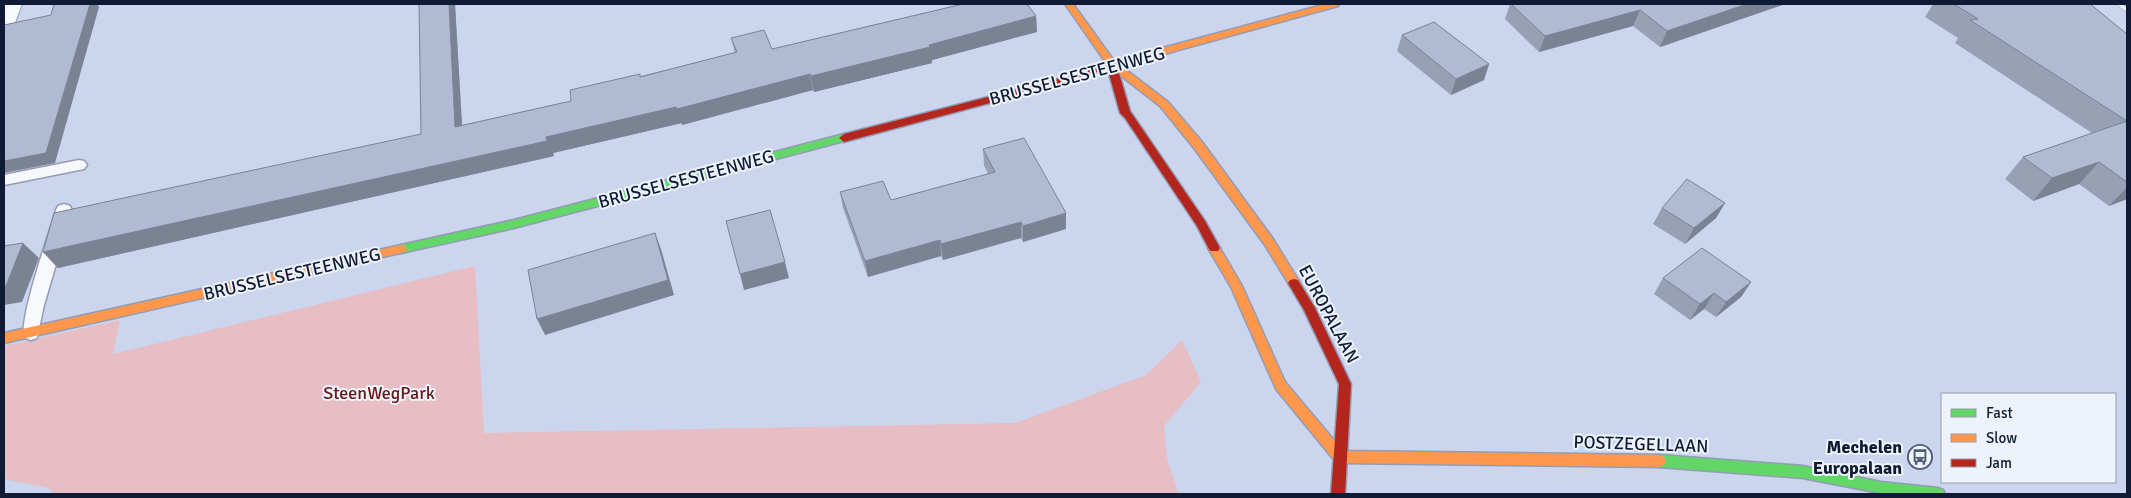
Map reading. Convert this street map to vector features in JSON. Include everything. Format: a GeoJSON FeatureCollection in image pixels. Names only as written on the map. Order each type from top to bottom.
{"type":"FeatureCollection","features":[{"type":"Feature","properties":{"kind":"street"},"geometry":{"type":"LineString","coordinates":[[4,26],[11,4]]}},
{"type":"Feature","properties":{"kind":"street","name":"EUROPALAAN"},"geometry":{"type":"LineString","coordinates":[[1068,4],[1111,63],[1164,104],[1198,145],[1269,242],[1309,308],[1345,384],[1340,457]]}},
{"type":"Feature","properties":{"kind":"street","name":"BRUSSELSESTEENWEG"},"geometry":{"type":"LineString","coordinates":[[4,338],[514,224],[1073,78],[1111,63],[1163,52],[1334,4]]}},
{"type":"Feature","properties":{"kind":"street","name":"EUROPALAAN"},"geometry":{"type":"LineString","coordinates":[[1111,63],[1125,113],[1139,131],[1210,240],[1236,286],[1280,385],[1340,457]]}},
{"type":"Feature","properties":{"kind":"street"},"geometry":{"type":"LineString","coordinates":[[1338,494],[1340,457]]}},
{"type":"Feature","properties":{"kind":"street","name":"POSTZEGELLAAN"},"geometry":{"type":"LineString","coordinates":[[1340,457],[1604,459],[1697,463],[1803,472],[1881,488],[1938,494]]}},
{"type":"Feature","properties":{"kind":"lane"},"geometry":{"type":"LineString","coordinates":[[4,180],[79,165]]}},
{"type":"Feature","properties":{"kind":"lane"},"geometry":{"type":"LineString","coordinates":[[31,333],[36,305],[64,210]]}},
{"type":"Feature","properties":{"kind":"green space","name":"SteenWegPark"},"geometry":{"type":"Polygon","coordinates":[[[475,266],[484,433],[1015,423],[1146,375],[1182,340],[1201,382],[1164,426],[1167,459],[1179,494],[54,494],[48,488],[4,479],[4,346],[120,320],[113,354],[475,266]]]}},
{"type":"Feature","properties":{"kind":"building"},"geometry":{"type":"Polygon","coordinates":[[[54,4],[90,4],[46,153],[4,161],[4,25],[51,15],[54,4]]]}},
{"type":"Feature","properties":{"kind":"building"},"geometry":{"type":"Polygon","coordinates":[[[419,4],[449,4],[455,127],[571,101],[570,90],[640,74],[640,77],[737,52],[731,38],[764,30],[772,49],[963,4],[1027,4],[1036,16],[929,45],[930,47],[811,76],[810,74],[677,109],[676,107],[546,137],[547,141],[43,252],[54,213],[421,134],[419,4]]]}},
{"type":"Feature","properties":{"kind":"building"},"geometry":{"type":"Polygon","coordinates":[[[1511,4],[1747,4],[1667,31],[1640,10],[1545,36],[1511,4]]]}},
{"type":"Feature","properties":{"kind":"building"},"geometry":{"type":"Polygon","coordinates":[[[1954,4],[2090,4],[2127,34],[2127,121],[1970,20],[1978,19],[1954,4]]]}},
{"type":"Feature","properties":{"kind":"building"},"geometry":{"type":"Polygon","coordinates":[[[1434,22],[1489,64],[1456,79],[1402,35],[1434,22]]]}},
{"type":"Feature","properties":{"kind":"building"},"geometry":{"type":"Polygon","coordinates":[[[2127,121],[2127,182],[2099,162],[2052,178],[2023,157],[2127,121]]]}},
{"type":"Feature","properties":{"kind":"building"},"geometry":{"type":"Polygon","coordinates":[[[1024,138],[1066,213],[1023,226],[1021,222],[941,244],[940,240],[865,261],[840,192],[883,181],[891,200],[995,172],[983,149],[1024,138]]]}},
{"type":"Feature","properties":{"kind":"building"},"geometry":{"type":"Polygon","coordinates":[[[1687,179],[1725,203],[1694,228],[1662,208],[1687,179]]]}},
{"type":"Feature","properties":{"kind":"building"},"geometry":{"type":"Polygon","coordinates":[[[770,210],[785,262],[740,274],[726,221],[770,210]]]}},
{"type":"Feature","properties":{"kind":"building"},"geometry":{"type":"Polygon","coordinates":[[[655,233],[668,280],[537,319],[528,270],[655,233]]]}},
{"type":"Feature","properties":{"kind":"building"},"geometry":{"type":"Polygon","coordinates":[[[23,243],[6,286],[4,287],[4,246],[23,243]]]}},
{"type":"Feature","properties":{"kind":"building"},"geometry":{"type":"Polygon","coordinates":[[[1702,248],[1751,282],[1726,302],[1714,293],[1700,304],[1663,278],[1702,248]]]}},
{"type":"Feature","properties":{"kind":"railway"},"geometry":{"type":"LineString","coordinates":[[2119,4],[2127,10]]}},
{"type":"Feature","properties":{"kind":"traffic: fast"},"geometry":{"type":"LineString","coordinates":[[401,249],[514,224],[844,138]]}},
{"type":"Feature","properties":{"kind":"traffic: fast"},"geometry":{"type":"LineString","coordinates":[[1659,461],[1803,472],[1881,488],[1938,494]]}},
{"type":"Feature","properties":{"kind":"traffic: slow"},"geometry":{"type":"LineString","coordinates":[[1069,4],[1111,63],[1164,104],[1198,145],[1269,242],[1294,283]]}},
{"type":"Feature","properties":{"kind":"traffic: slow"},"geometry":{"type":"LineString","coordinates":[[1102,67],[1335,4]]}},
{"type":"Feature","properties":{"kind":"traffic: slow"},"geometry":{"type":"LineString","coordinates":[[1214,248],[1236,286],[1280,385],[1340,457]]}},
{"type":"Feature","properties":{"kind":"traffic: slow"},"geometry":{"type":"LineString","coordinates":[[4,338],[401,249]]}},
{"type":"Feature","properties":{"kind":"traffic: slow"},"geometry":{"type":"LineString","coordinates":[[1340,457],[1659,461]]}},
{"type":"Feature","properties":{"kind":"traffic: jam"},"geometry":{"type":"LineString","coordinates":[[1111,63],[1125,113],[1129,116],[1201,224],[1214,248]]}},
{"type":"Feature","properties":{"kind":"traffic: jam"},"geometry":{"type":"LineString","coordinates":[[844,138],[1073,78],[1102,67]]}},
{"type":"Feature","properties":{"kind":"traffic: jam"},"geometry":{"type":"LineString","coordinates":[[1294,283],[1309,308],[1345,384],[1338,494]]}},
{"type":"Feature","properties":{"kind":"place","name":"Mechelen Europalaan"},"geometry":{"type":"Point","coordinates":[1920,457]}}]}
